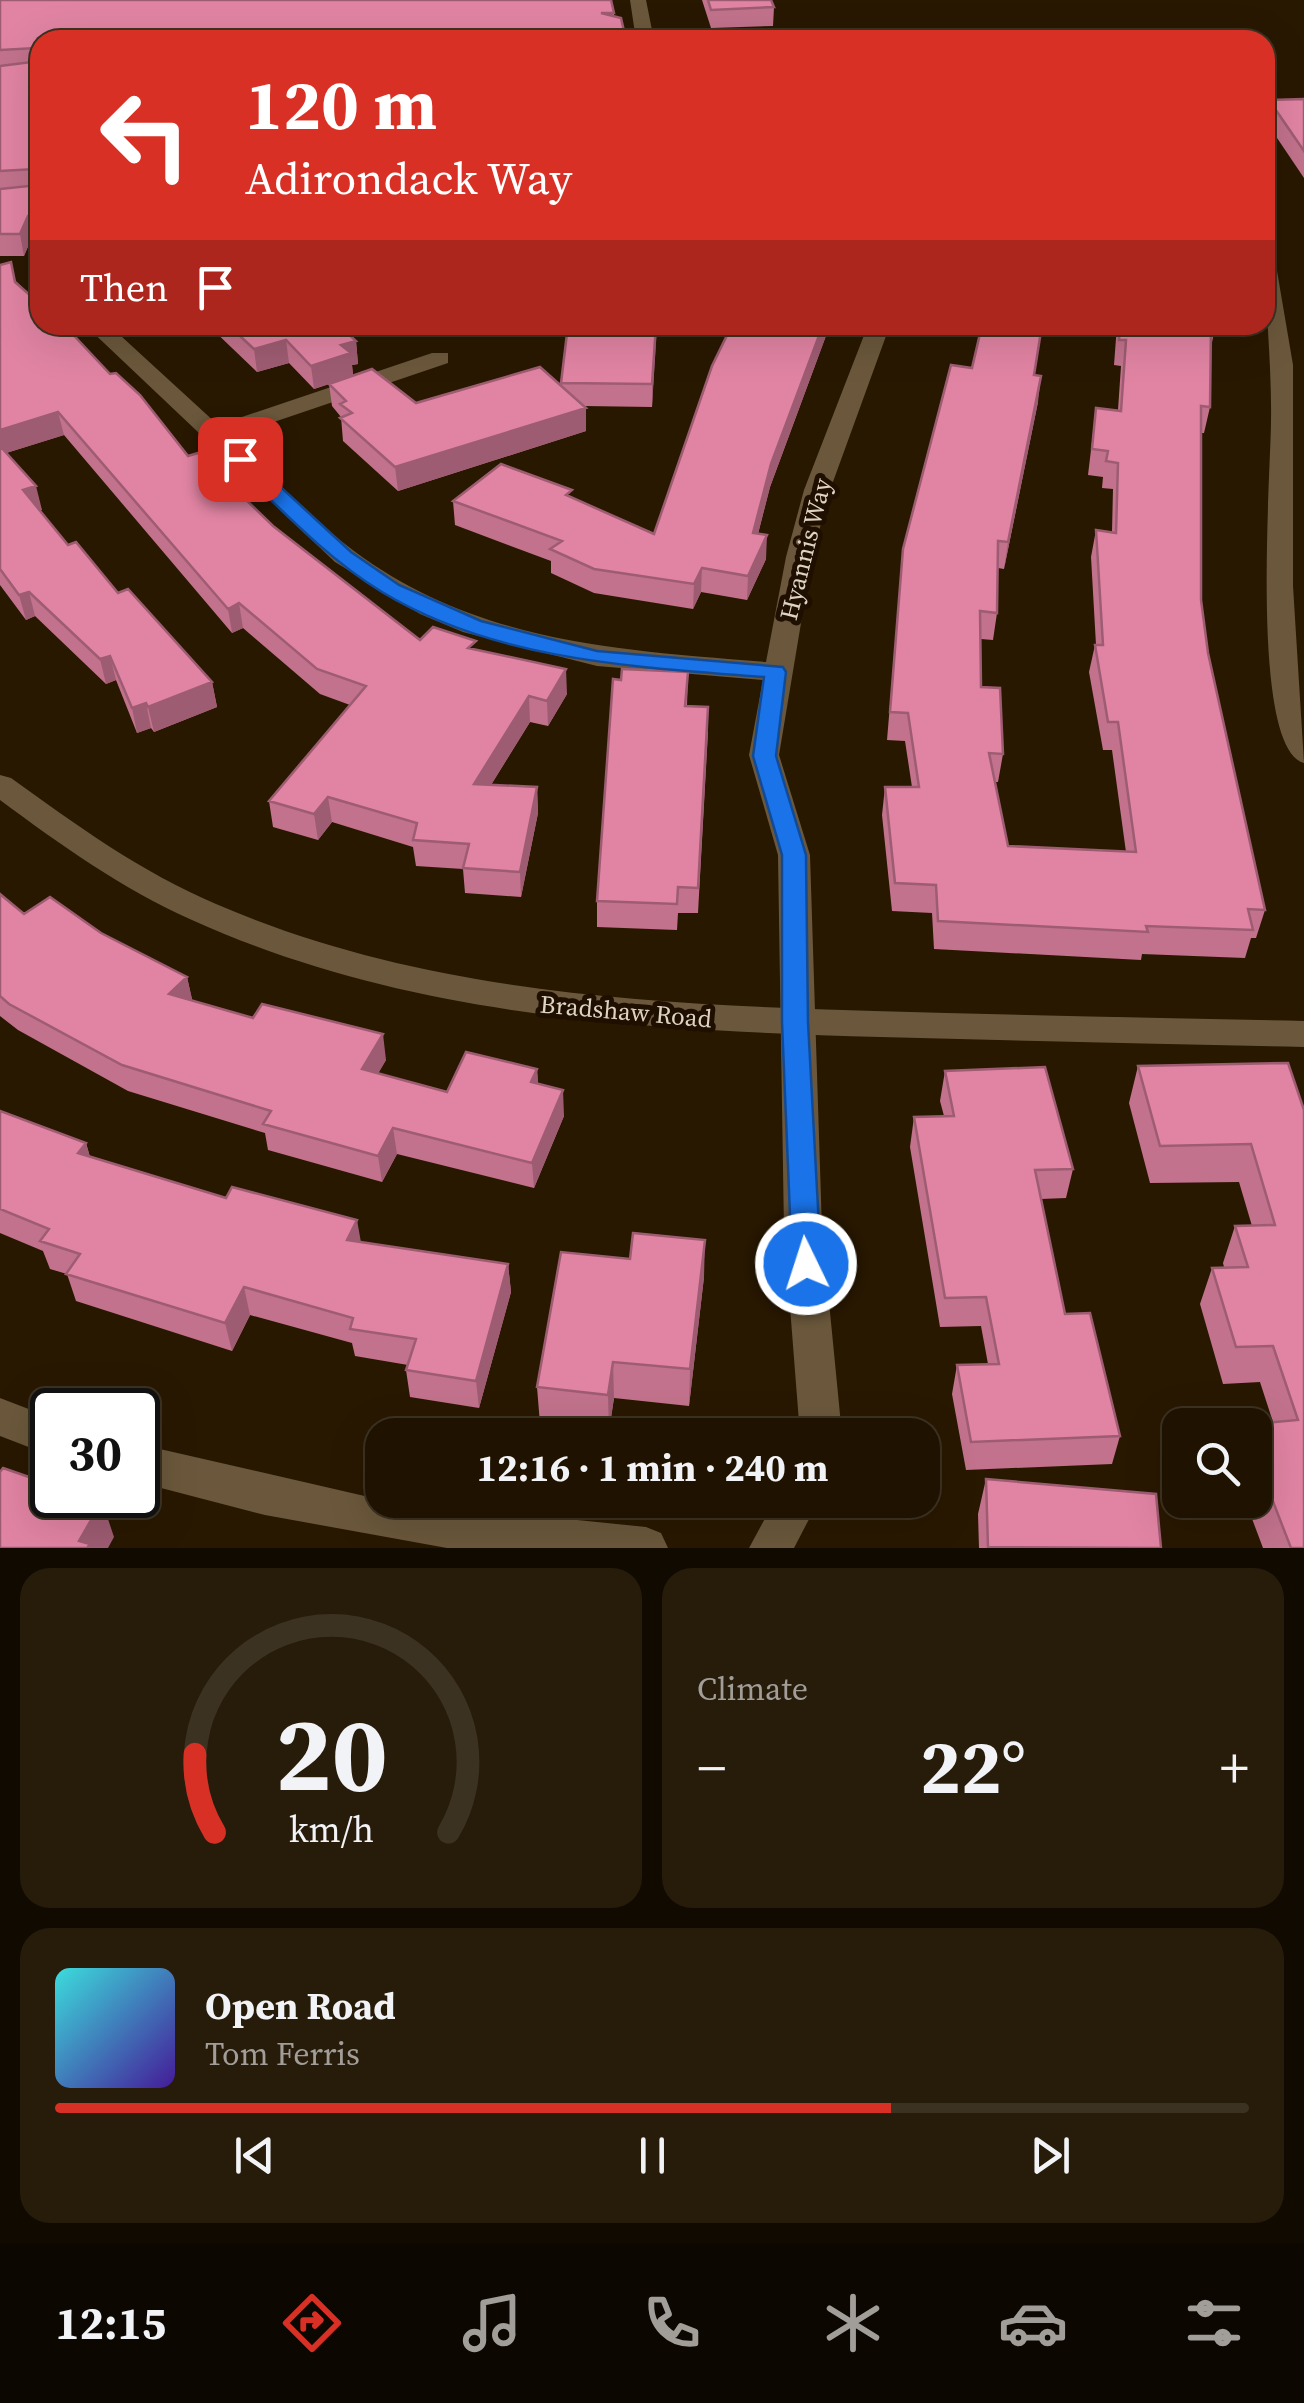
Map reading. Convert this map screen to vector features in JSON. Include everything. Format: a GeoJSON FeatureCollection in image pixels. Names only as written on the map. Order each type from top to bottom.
{"type":"FeatureCollection","features":[{"type":"Feature","properties":{"kind":"street"},"geometry":{"type":"LineString","coordinates":[[638,0],[642,30]]}},
{"type":"Feature","properties":{"kind":"street"},"geometry":{"type":"LineString","coordinates":[[1275,297],[1282,352],[1287,694],[1304,753]]}},
{"type":"Feature","properties":{"kind":"street"},"geometry":{"type":"LineString","coordinates":[[107,335],[344,556],[430,608],[509,636],[597,657],[776,672]]}},
{"type":"Feature","properties":{"kind":"street","name":"Hyannis Way"},"geometry":{"type":"LineString","coordinates":[[820,1418],[803,1230],[795,1022],[794,855],[764,756],[776,672],[817,490],[875,335]]}},
{"type":"Feature","properties":{"kind":"street"},"geometry":{"type":"LineString","coordinates":[[214,435],[440,358]]}},
{"type":"Feature","properties":{"kind":"street","name":"Bradshaw Road"},"geometry":{"type":"LineString","coordinates":[[0,785],[57,832],[133,878],[222,921],[390,977],[505,1000],[626,1016],[1304,1034]]}},
{"type":"Feature","properties":{"kind":"street"},"geometry":{"type":"LineString","coordinates":[[0,1418],[30,1429]]}},
{"type":"Feature","properties":{"kind":"street"},"geometry":{"type":"LineString","coordinates":[[160,1469],[250,1495],[395,1524],[646,1548]]}},
{"type":"Feature","properties":{"kind":"street"},"geometry":{"type":"LineString","coordinates":[[771,1548],[788,1518]]}},
{"type":"Feature","properties":{"kind":"building"},"geometry":{"type":"Polygon","coordinates":[[[0,0],[611,0],[614,13],[601,13],[621,18],[624,30],[30,30],[30,48],[0,50],[0,0]]]}},
{"type":"Feature","properties":{"kind":"building"},"geometry":{"type":"Polygon","coordinates":[[[708,0],[771,0],[774,7],[711,10],[708,0]]]}},
{"type":"Feature","properties":{"kind":"building"},"geometry":{"type":"Polygon","coordinates":[[[30,62],[30,169],[0,171],[0,66],[30,62]]]}},
{"type":"Feature","properties":{"kind":"building"},"geometry":{"type":"Polygon","coordinates":[[[1304,99],[1304,151],[1275,109],[1275,100],[1304,99]]]}},
{"type":"Feature","properties":{"kind":"building"},"geometry":{"type":"Polygon","coordinates":[[[30,186],[30,216],[20,234],[0,234],[0,189],[30,186]]]}},
{"type":"Feature","properties":{"kind":"building"},"geometry":{"type":"Polygon","coordinates":[[[11,262],[15,282],[30,295],[30,335],[73,335],[110,374],[116,373],[140,395],[188,456],[198,453],[273,526],[420,640],[433,627],[476,641],[468,648],[566,669],[547,701],[529,696],[474,784],[537,787],[520,872],[463,868],[469,844],[413,840],[417,823],[328,797],[314,814],[269,801],[366,686],[317,669],[239,603],[228,609],[58,412],[0,430],[0,265],[11,262]]]}},
{"type":"Feature","properties":{"kind":"building"},"geometry":{"type":"Polygon","coordinates":[[[239,335],[350,335],[356,341],[341,345],[351,353],[311,366],[286,340],[254,349],[239,335]]]}},
{"type":"Feature","properties":{"kind":"building"},"geometry":{"type":"Polygon","coordinates":[[[567,335],[655,335],[652,384],[561,383],[567,335]]]}},
{"type":"Feature","properties":{"kind":"building"},"geometry":{"type":"Polygon","coordinates":[[[727,335],[819,335],[771,464],[753,533],[767,535],[748,576],[702,568],[694,584],[594,569],[550,549],[562,541],[453,501],[501,464],[572,490],[566,495],[654,534],[712,366],[727,335]]]}},
{"type":"Feature","properties":{"kind":"building"},"geometry":{"type":"Polygon","coordinates":[[[980,335],[1040,335],[1034,375],[1041,376],[1008,542],[998,541],[997,613],[980,611],[981,687],[1000,688],[1003,754],[989,753],[1008,846],[1136,852],[1118,722],[1108,722],[1095,645],[1103,645],[1096,530],[1116,533],[1118,463],[1106,461],[1108,451],[1092,449],[1096,408],[1121,411],[1126,340],[1119,340],[1119,335],[1211,335],[1210,407],[1201,406],[1201,600],[1208,653],[1265,910],[1248,909],[1253,930],[1146,926],[1148,932],[938,921],[936,885],[895,883],[885,787],[919,787],[908,713],[890,712],[903,549],[951,365],[972,368],[980,335]]]}},
{"type":"Feature","properties":{"kind":"building"},"geometry":{"type":"Polygon","coordinates":[[[540,367],[586,408],[395,467],[340,418],[352,413],[340,404],[346,401],[329,384],[372,369],[416,403],[540,367]]]}},
{"type":"Feature","properties":{"kind":"building"},"geometry":{"type":"Polygon","coordinates":[[[0,446],[36,486],[23,490],[68,545],[76,542],[118,593],[128,589],[212,682],[148,707],[146,703],[132,708],[110,656],[100,659],[29,592],[19,595],[0,569],[0,446]]]}},
{"type":"Feature","properties":{"kind":"building"},"geometry":{"type":"Polygon","coordinates":[[[622,669],[688,672],[685,706],[708,707],[698,888],[678,887],[677,904],[597,901],[613,679],[621,680],[622,669]]]}},
{"type":"Feature","properties":{"kind":"building"},"geometry":{"type":"Polygon","coordinates":[[[0,894],[24,914],[50,897],[101,933],[187,977],[169,994],[253,1018],[262,1004],[383,1034],[362,1069],[447,1092],[466,1052],[537,1069],[531,1082],[563,1090],[532,1163],[393,1128],[378,1156],[263,1124],[271,1111],[122,1065],[0,996],[0,894]]]}},
{"type":"Feature","properties":{"kind":"building"},"geometry":{"type":"Polygon","coordinates":[[[1288,1063],[1304,1110],[1304,1548],[1291,1548],[1272,1499],[1272,1422],[1298,1420],[1273,1346],[1236,1347],[1212,1268],[1248,1267],[1235,1226],[1275,1225],[1251,1144],[1160,1146],[1138,1066],[1288,1063]]]}},
{"type":"Feature","properties":{"kind":"building"},"geometry":{"type":"Polygon","coordinates":[[[1045,1067],[1073,1169],[1035,1170],[1065,1314],[1090,1313],[1120,1436],[971,1442],[957,1365],[999,1364],[986,1297],[945,1298],[914,1117],[954,1116],[945,1071],[1045,1067]]]}},
{"type":"Feature","properties":{"kind":"building"},"geometry":{"type":"Polygon","coordinates":[[[0,1111],[86,1143],[78,1153],[226,1198],[232,1187],[357,1220],[347,1240],[508,1264],[476,1381],[406,1370],[416,1339],[350,1329],[353,1318],[244,1287],[225,1323],[66,1274],[80,1254],[40,1241],[49,1229],[0,1209],[0,1111]]]}},
{"type":"Feature","properties":{"kind":"building"},"geometry":{"type":"Polygon","coordinates":[[[633,1233],[705,1240],[690,1369],[613,1362],[608,1395],[537,1387],[561,1252],[630,1259],[633,1233]]]}},
{"type":"Feature","properties":{"kind":"building"},"geometry":{"type":"Polygon","coordinates":[[[3,1468],[30,1477],[30,1518],[92,1518],[79,1541],[90,1544],[87,1548],[0,1548],[3,1468]]]}},
{"type":"Feature","properties":{"kind":"building"},"geometry":{"type":"Polygon","coordinates":[[[986,1479],[1156,1494],[1161,1548],[988,1547],[986,1479]]]}},
{"type":"Feature","properties":{"kind":"route"},"geometry":{"type":"LineString","coordinates":[[240,459],[344,556],[392,589],[473,626],[597,657],[776,672],[764,756],[794,855],[795,1022],[806,1264]]}}]}
